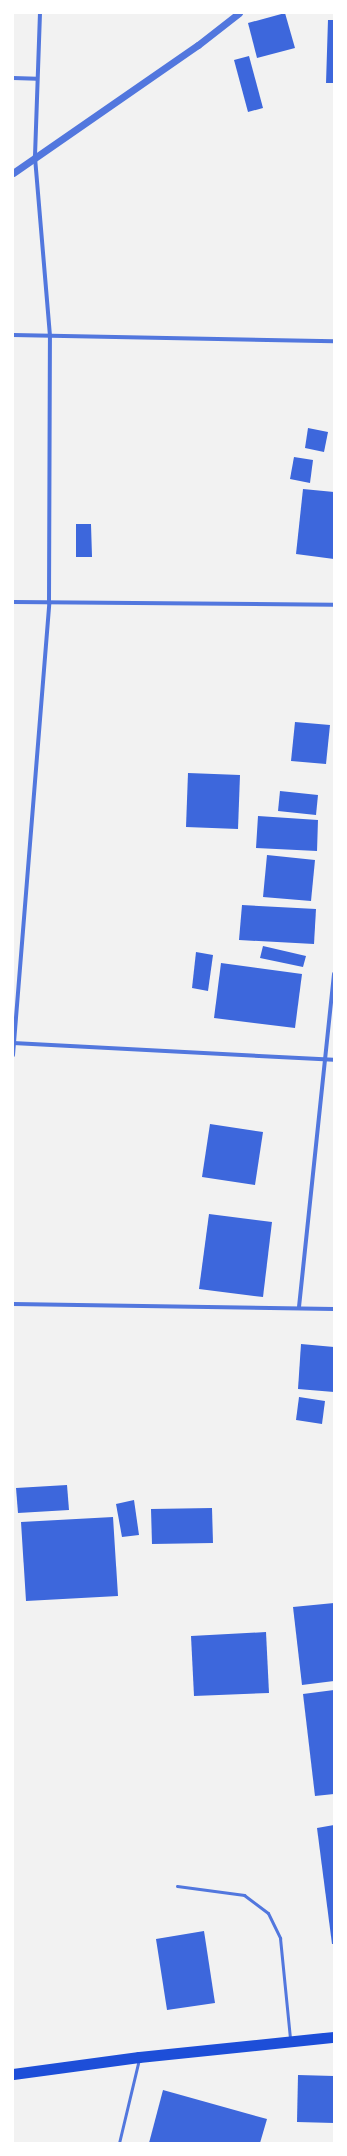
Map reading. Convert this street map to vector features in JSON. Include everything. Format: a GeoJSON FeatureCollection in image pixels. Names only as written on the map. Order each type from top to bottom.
{"type":"FeatureCollection","features":[{"type":"Feature","properties":{"kind":"highway"},"geometry":{"type":"LineString","coordinates":[[13,2074],[139,2057],[334,2037]]}},
{"type":"Feature","properties":{"kind":"street"},"geometry":{"type":"LineString","coordinates":[[13,1055],[49,603],[50,336],[35,156],[40,13]]}},
{"type":"Feature","properties":{"kind":"street"},"geometry":{"type":"LineString","coordinates":[[13,173],[35,156],[198,45],[240,13]]}},
{"type":"Feature","properties":{"kind":"street"},"geometry":{"type":"LineString","coordinates":[[13,78],[37,79]]}},
{"type":"Feature","properties":{"kind":"street"},"geometry":{"type":"LineString","coordinates":[[13,335],[334,341]]}},
{"type":"Feature","properties":{"kind":"street"},"geometry":{"type":"LineString","coordinates":[[13,602],[334,605]]}},
{"type":"Feature","properties":{"kind":"street"},"geometry":{"type":"LineString","coordinates":[[299,1307],[334,974]]}},
{"type":"Feature","properties":{"kind":"street"},"geometry":{"type":"LineString","coordinates":[[13,1043],[334,1060]]}},
{"type":"Feature","properties":{"kind":"street"},"geometry":{"type":"LineString","coordinates":[[13,1304],[299,1307],[334,1309]]}},
{"type":"Feature","properties":{"kind":"lane"},"geometry":{"type":"LineString","coordinates":[[178,1886],[244,1895],[268,1913],[280,1938],[291,2042]]}},
{"type":"Feature","properties":{"kind":"lane"},"geometry":{"type":"LineString","coordinates":[[119,2143],[139,2057]]}},
{"type":"Feature","properties":{"kind":"building"},"geometry":{"type":"Polygon","coordinates":[[[285,13],[295,48],[257,58],[248,23],[285,13]]]}},
{"type":"Feature","properties":{"kind":"building"},"geometry":{"type":"Polygon","coordinates":[[[328,20],[334,20],[334,83],[326,83],[328,20]]]}},
{"type":"Feature","properties":{"kind":"building"},"geometry":{"type":"Polygon","coordinates":[[[249,56],[263,108],[248,112],[234,60],[249,56]]]}},
{"type":"Feature","properties":{"kind":"building"},"geometry":{"type":"Polygon","coordinates":[[[308,428],[328,432],[324,452],[305,448],[308,428]]]}},
{"type":"Feature","properties":{"kind":"building"},"geometry":{"type":"Polygon","coordinates":[[[294,457],[313,460],[310,483],[290,479],[294,457]]]}},
{"type":"Feature","properties":{"kind":"building"},"geometry":{"type":"Polygon","coordinates":[[[303,489],[334,492],[334,559],[296,554],[303,489]]]}},
{"type":"Feature","properties":{"kind":"building"},"geometry":{"type":"Polygon","coordinates":[[[76,524],[91,524],[92,557],[76,557],[76,524]]]}},
{"type":"Feature","properties":{"kind":"building"},"geometry":{"type":"Polygon","coordinates":[[[295,722],[330,725],[326,764],[291,761],[295,722]]]}},
{"type":"Feature","properties":{"kind":"building"},"geometry":{"type":"Polygon","coordinates":[[[188,773],[240,775],[238,829],[186,827],[188,773]]]}},
{"type":"Feature","properties":{"kind":"building"},"geometry":{"type":"Polygon","coordinates":[[[280,791],[318,795],[316,815],[278,811],[280,791]]]}},
{"type":"Feature","properties":{"kind":"building"},"geometry":{"type":"Polygon","coordinates":[[[258,816],[318,820],[317,851],[256,848],[258,816]]]}},
{"type":"Feature","properties":{"kind":"building"},"geometry":{"type":"Polygon","coordinates":[[[267,855],[315,860],[311,901],[263,897],[267,855]]]}},
{"type":"Feature","properties":{"kind":"building"},"geometry":{"type":"Polygon","coordinates":[[[242,905],[316,909],[314,944],[239,940],[242,905]]]}},
{"type":"Feature","properties":{"kind":"building"},"geometry":{"type":"Polygon","coordinates":[[[263,946],[306,956],[303,967],[260,958],[263,946]]]}},
{"type":"Feature","properties":{"kind":"building"},"geometry":{"type":"Polygon","coordinates":[[[196,952],[213,955],[208,991],[192,988],[196,952]]]}},
{"type":"Feature","properties":{"kind":"building"},"geometry":{"type":"Polygon","coordinates":[[[221,963],[302,974],[295,1028],[214,1018],[221,963]]]}},
{"type":"Feature","properties":{"kind":"building"},"geometry":{"type":"Polygon","coordinates":[[[210,1124],[263,1132],[255,1185],[202,1177],[210,1124]]]}},
{"type":"Feature","properties":{"kind":"building"},"geometry":{"type":"Polygon","coordinates":[[[209,1214],[272,1222],[263,1297],[199,1289],[209,1214]]]}},
{"type":"Feature","properties":{"kind":"building"},"geometry":{"type":"Polygon","coordinates":[[[301,1344],[334,1347],[334,1392],[298,1389],[301,1344]]]}},
{"type":"Feature","properties":{"kind":"building"},"geometry":{"type":"Polygon","coordinates":[[[299,1397],[325,1401],[322,1424],[296,1420],[299,1397]]]}},
{"type":"Feature","properties":{"kind":"building"},"geometry":{"type":"Polygon","coordinates":[[[67,1485],[69,1510],[18,1513],[16,1488],[67,1485]]]}},
{"type":"Feature","properties":{"kind":"building"},"geometry":{"type":"Polygon","coordinates":[[[134,1500],[139,1535],[122,1537],[116,1504],[134,1500]]]}},
{"type":"Feature","properties":{"kind":"building"},"geometry":{"type":"Polygon","coordinates":[[[212,1508],[213,1543],[152,1544],[151,1509],[212,1508]]]}},
{"type":"Feature","properties":{"kind":"building"},"geometry":{"type":"Polygon","coordinates":[[[113,1517],[118,1596],[26,1601],[21,1522],[113,1517]]]}},
{"type":"Feature","properties":{"kind":"building"},"geometry":{"type":"Polygon","coordinates":[[[334,1603],[334,1681],[302,1685],[293,1607],[334,1603]]]}},
{"type":"Feature","properties":{"kind":"building"},"geometry":{"type":"Polygon","coordinates":[[[266,1632],[269,1693],[194,1696],[191,1636],[266,1632]]]}},
{"type":"Feature","properties":{"kind":"building"},"geometry":{"type":"Polygon","coordinates":[[[334,1690],[334,1794],[315,1796],[303,1694],[334,1690]]]}},
{"type":"Feature","properties":{"kind":"building"},"geometry":{"type":"Polygon","coordinates":[[[334,1825],[334,1944],[332,1944],[317,1828],[334,1825]]]}},
{"type":"Feature","properties":{"kind":"building"},"geometry":{"type":"Polygon","coordinates":[[[204,1931],[215,2003],[167,2010],[156,1939],[204,1931]]]}},
{"type":"Feature","properties":{"kind":"building"},"geometry":{"type":"Polygon","coordinates":[[[298,2075],[334,2076],[334,2123],[297,2122],[298,2075]]]}},
{"type":"Feature","properties":{"kind":"building"},"geometry":{"type":"Polygon","coordinates":[[[163,2090],[267,2119],[260,2143],[149,2143],[163,2090]]]}}]}
